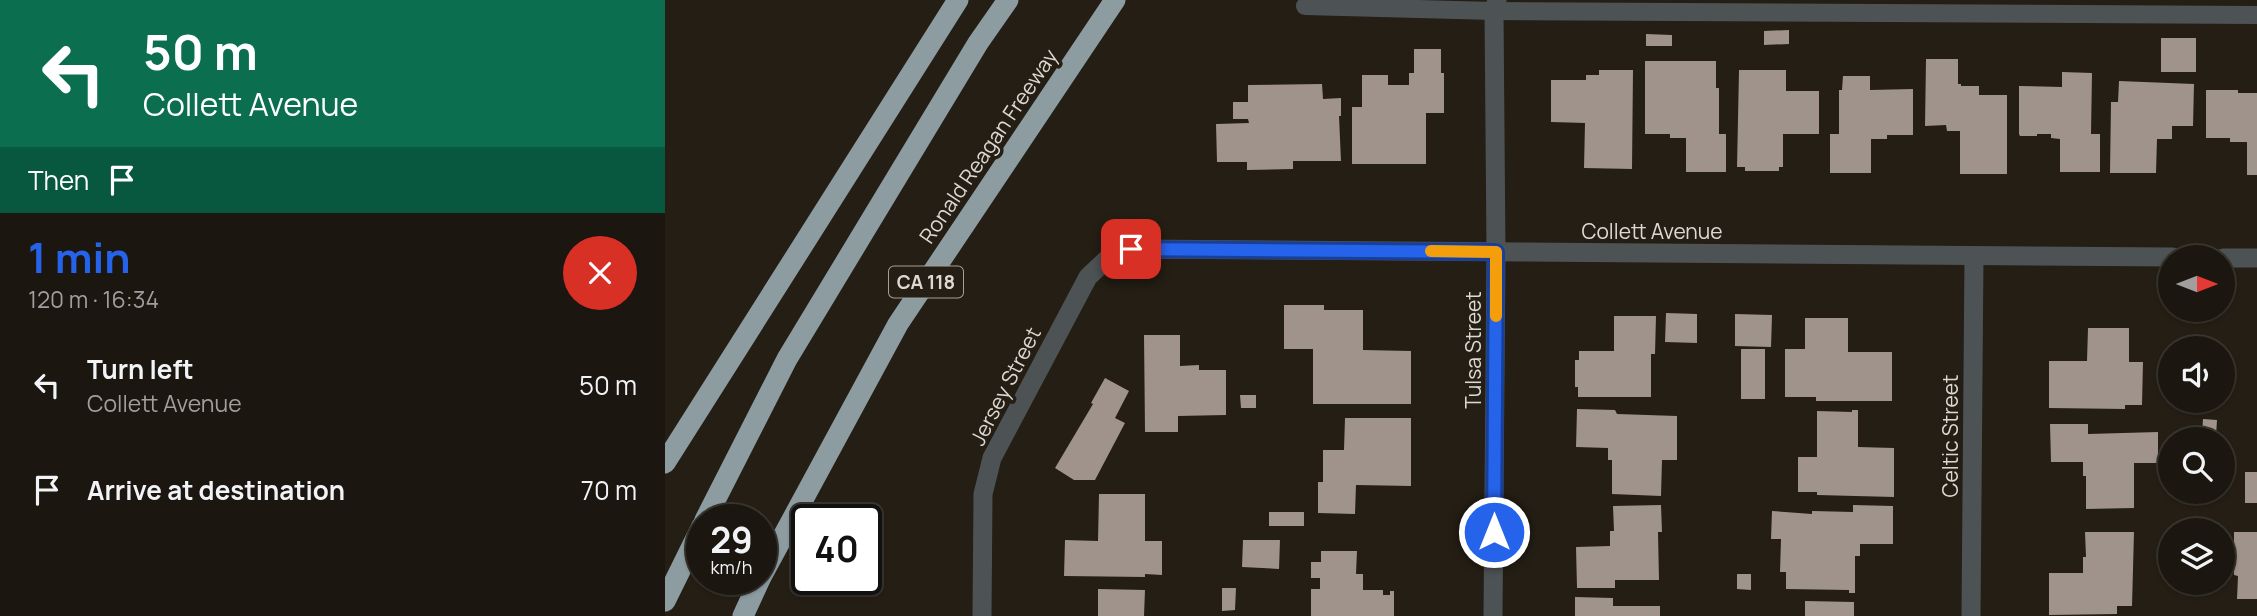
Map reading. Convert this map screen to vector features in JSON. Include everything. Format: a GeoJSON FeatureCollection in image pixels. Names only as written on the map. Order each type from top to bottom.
{"type":"FeatureCollection","features":[{"type":"Feature","properties":{"kind":"highway"},"geometry":{"type":"LineString","coordinates":[[665,463],[958,0]]}},
{"type":"Feature","properties":{"kind":"highway"},"geometry":{"type":"LineString","coordinates":[[713,504],[787,359],[978,43],[1008,0]]}},
{"type":"Feature","properties":{"kind":"highway","name":"Ronald Reagan Freeway"},"geometry":{"type":"LineString","coordinates":[[777,548],[898,324],[1115,0]]}},
{"type":"Feature","properties":{"kind":"highway"},"geometry":{"type":"LineString","coordinates":[[665,601],[686,558]]}},
{"type":"Feature","properties":{"kind":"highway","name":"Ronald Reagan Freeway"},"geometry":{"type":"LineString","coordinates":[[743,616],[753,595]]}},
{"type":"Feature","properties":{"kind":"street","name":"Tulsa Street"},"geometry":{"type":"LineString","coordinates":[[1493,616],[1495,4]]}},
{"type":"Feature","properties":{"kind":"street","name":"Collett Avenue"},"geometry":{"type":"LineString","coordinates":[[1131,249],[2158,257]]}},
{"type":"Feature","properties":{"kind":"street","name":"Jersey Street"},"geometry":{"type":"LineString","coordinates":[[982,616],[983,494],[992,458],[1088,278],[1106,260],[1131,249]]}},
{"type":"Feature","properties":{"kind":"street","name":"Celtic Street"},"geometry":{"type":"LineString","coordinates":[[1971,616],[1974,256]]}},
{"type":"Feature","properties":{"kind":"street"},"geometry":{"type":"LineString","coordinates":[[2235,258],[2257,258]]}},
{"type":"Feature","properties":{"kind":"lane"},"geometry":{"type":"LineString","coordinates":[[1305,6],[1495,4],[2257,15]]}},
{"type":"Feature","properties":{"kind":"building"},"geometry":{"type":"Polygon","coordinates":[[[1789,30],[1789,44],[1764,45],[1764,31],[1789,30]]]}},
{"type":"Feature","properties":{"kind":"building"},"geometry":{"type":"Polygon","coordinates":[[[1646,34],[1672,35],[1672,46],[1646,46],[1646,34]]]}},
{"type":"Feature","properties":{"kind":"building"},"geometry":{"type":"Polygon","coordinates":[[[2161,38],[2196,38],[2196,72],[2161,72],[2161,38]]]}},
{"type":"Feature","properties":{"kind":"building"},"geometry":{"type":"Polygon","coordinates":[[[1414,49],[1441,49],[1441,73],[1444,73],[1444,113],[1426,113],[1426,164],[1352,164],[1352,107],[1362,107],[1362,75],[1388,75],[1388,85],[1409,85],[1409,73],[1414,73],[1414,49]]]}},
{"type":"Feature","properties":{"kind":"building"},"geometry":{"type":"Polygon","coordinates":[[[1926,59],[1958,59],[1958,84],[1979,86],[1979,95],[2007,95],[2007,174],[1960,174],[1960,131],[1947,131],[1946,125],[1925,126],[1926,59]]]}},
{"type":"Feature","properties":{"kind":"building"},"geometry":{"type":"Polygon","coordinates":[[[1645,61],[1716,61],[1719,134],[1726,134],[1726,172],[1686,172],[1686,138],[1670,138],[1670,134],[1645,134],[1645,61]]]}},
{"type":"Feature","properties":{"kind":"building"},"geometry":{"type":"Polygon","coordinates":[[[1599,70],[1633,70],[1632,169],[1584,168],[1585,123],[1551,122],[1551,80],[1586,80],[1586,75],[1599,75],[1599,70]]]}},
{"type":"Feature","properties":{"kind":"building"},"geometry":{"type":"Polygon","coordinates":[[[1739,70],[1786,70],[1786,91],[1819,91],[1819,134],[1783,134],[1783,167],[1779,167],[1779,171],[1745,171],[1745,167],[1737,167],[1739,70]]]}},
{"type":"Feature","properties":{"kind":"building"},"geometry":{"type":"Polygon","coordinates":[[[2062,72],[2092,73],[2091,134],[2100,134],[2100,172],[2060,172],[2060,139],[2051,138],[2051,134],[2019,134],[2019,86],[2062,87],[2062,72]]]}},
{"type":"Feature","properties":{"kind":"building"},"geometry":{"type":"Polygon","coordinates":[[[1843,76],[1870,76],[1870,90],[1913,89],[1913,135],[1887,135],[1887,139],[1871,139],[1871,173],[1830,173],[1830,134],[1839,134],[1839,90],[1842,90],[1843,76]]]}},
{"type":"Feature","properties":{"kind":"building"},"geometry":{"type":"Polygon","coordinates":[[[2119,81],[2194,84],[2193,126],[2172,126],[2172,139],[2157,139],[2156,173],[2110,173],[2111,102],[2118,102],[2119,81]]]}},
{"type":"Feature","properties":{"kind":"building"},"geometry":{"type":"Polygon","coordinates":[[[1322,84],[1323,99],[1341,98],[1341,161],[1293,161],[1293,169],[1247,170],[1247,162],[1217,162],[1216,124],[1249,123],[1248,119],[1233,119],[1233,102],[1248,102],[1248,85],[1322,84]]]}},
{"type":"Feature","properties":{"kind":"building"},"geometry":{"type":"Polygon","coordinates":[[[2206,90],[2257,93],[2257,175],[2247,175],[2247,142],[2230,142],[2230,138],[2206,138],[2206,90]]]}},
{"type":"Feature","properties":{"kind":"building"},"geometry":{"type":"Polygon","coordinates":[[[1284,305],[1324,305],[1324,310],[1363,310],[1363,350],[1411,351],[1411,404],[1313,404],[1313,349],[1284,349],[1284,305]]]}},
{"type":"Feature","properties":{"kind":"building"},"geometry":{"type":"Polygon","coordinates":[[[1666,313],[1697,314],[1697,343],[1665,342],[1666,313]]]}},
{"type":"Feature","properties":{"kind":"building"},"geometry":{"type":"Polygon","coordinates":[[[1735,314],[1772,315],[1771,347],[1735,346],[1735,314]]]}},
{"type":"Feature","properties":{"kind":"building"},"geometry":{"type":"Polygon","coordinates":[[[1614,316],[1656,316],[1655,354],[1651,354],[1651,397],[1578,397],[1578,387],[1575,387],[1575,360],[1579,360],[1579,351],[1614,351],[1614,316]]]}},
{"type":"Feature","properties":{"kind":"building"},"geometry":{"type":"Polygon","coordinates":[[[1805,318],[1848,318],[1848,352],[1892,352],[1892,401],[1816,401],[1816,397],[1785,397],[1785,349],[1805,349],[1805,318]]]}},
{"type":"Feature","properties":{"kind":"building"},"geometry":{"type":"Polygon","coordinates":[[[2088,328],[2129,328],[2129,362],[2143,362],[2142,405],[2125,405],[2125,409],[2049,408],[2049,361],[2087,361],[2088,328]]]}},
{"type":"Feature","properties":{"kind":"building"},"geometry":{"type":"Polygon","coordinates":[[[1144,335],[1180,335],[1180,366],[1199,365],[1199,370],[1226,370],[1226,415],[1178,416],[1178,432],[1145,432],[1144,335]]]}},
{"type":"Feature","properties":{"kind":"building"},"geometry":{"type":"Polygon","coordinates":[[[1741,349],[1765,349],[1765,399],[1741,399],[1741,349]]]}},
{"type":"Feature","properties":{"kind":"building"},"geometry":{"type":"Polygon","coordinates":[[[1105,378],[1129,391],[1115,418],[1125,423],[1095,480],[1074,480],[1055,468],[1093,404],[1091,403],[1105,378]]]}},
{"type":"Feature","properties":{"kind":"building"},"geometry":{"type":"Polygon","coordinates":[[[1240,395],[1256,395],[1256,408],[1241,408],[1240,395]]]}},
{"type":"Feature","properties":{"kind":"building"},"geometry":{"type":"Polygon","coordinates":[[[1577,409],[1615,410],[1617,414],[1677,416],[1677,460],[1662,460],[1661,496],[1612,494],[1612,460],[1608,460],[1608,448],[1576,447],[1577,409]]]}},
{"type":"Feature","properties":{"kind":"building"},"geometry":{"type":"Polygon","coordinates":[[[1858,410],[1858,447],[1894,448],[1894,497],[1798,492],[1798,457],[1817,457],[1817,411],[1858,410]]]}},
{"type":"Feature","properties":{"kind":"building"},"geometry":{"type":"Polygon","coordinates":[[[1345,418],[1411,418],[1411,486],[1356,485],[1355,514],[1318,513],[1318,482],[1323,482],[1323,450],[1344,450],[1345,418]]]}},
{"type":"Feature","properties":{"kind":"building"},"geometry":{"type":"Polygon","coordinates":[[[2203,419],[2217,420],[2217,427],[2202,427],[2203,419]]]}},
{"type":"Feature","properties":{"kind":"building"},"geometry":{"type":"Polygon","coordinates":[[[2050,424],[2088,424],[2088,434],[2158,432],[2158,463],[2134,463],[2134,508],[2086,509],[2086,476],[2083,476],[2083,462],[2051,462],[2050,424]]]}},
{"type":"Feature","properties":{"kind":"building"},"geometry":{"type":"Polygon","coordinates":[[[2245,472],[2257,472],[2257,503],[2245,503],[2245,472]]]}},
{"type":"Feature","properties":{"kind":"building"},"geometry":{"type":"Polygon","coordinates":[[[1099,494],[1145,494],[1145,541],[1162,541],[1162,575],[1064,576],[1065,540],[1098,541],[1099,494]]]}},
{"type":"Feature","properties":{"kind":"building"},"geometry":{"type":"Polygon","coordinates":[[[1661,505],[1662,532],[1658,532],[1659,580],[1615,580],[1615,588],[1577,588],[1576,547],[1610,546],[1610,531],[1614,531],[1613,506],[1661,505]]]}},
{"type":"Feature","properties":{"kind":"building"},"geometry":{"type":"Polygon","coordinates":[[[1853,505],[1893,506],[1893,544],[1860,544],[1860,556],[1855,556],[1855,593],[1849,593],[1849,590],[1786,589],[1786,572],[1780,572],[1781,539],[1771,539],[1772,511],[1812,514],[1812,511],[1853,512],[1853,505]]]}},
{"type":"Feature","properties":{"kind":"building"},"geometry":{"type":"Polygon","coordinates":[[[1269,512],[1304,512],[1304,526],[1269,526],[1269,512]]]}},
{"type":"Feature","properties":{"kind":"building"},"geometry":{"type":"Polygon","coordinates":[[[2085,532],[2134,532],[2132,606],[2117,606],[2117,614],[2049,615],[2049,573],[2083,573],[2083,557],[2086,557],[2085,532]]]}},
{"type":"Feature","properties":{"kind":"building"},"geometry":{"type":"Polygon","coordinates":[[[2235,532],[2257,532],[2257,599],[2237,599],[2238,576],[2235,575],[2235,532]]]}},
{"type":"Feature","properties":{"kind":"building"},"geometry":{"type":"Polygon","coordinates":[[[1243,540],[1280,540],[1279,569],[1242,567],[1243,540]]]}},
{"type":"Feature","properties":{"kind":"building"},"geometry":{"type":"Polygon","coordinates":[[[1321,551],[1357,551],[1356,574],[1363,574],[1363,590],[1383,590],[1383,595],[1390,595],[1390,591],[1394,591],[1394,616],[1311,616],[1311,589],[1320,589],[1320,578],[1311,578],[1311,562],[1321,562],[1321,551]]]}},
{"type":"Feature","properties":{"kind":"building"},"geometry":{"type":"Polygon","coordinates":[[[1737,574],[1751,574],[1751,590],[1737,589],[1737,574]]]}},
{"type":"Feature","properties":{"kind":"building"},"geometry":{"type":"Polygon","coordinates":[[[1222,588],[1236,588],[1235,610],[1222,611],[1222,588]]]}},
{"type":"Feature","properties":{"kind":"building"},"geometry":{"type":"Polygon","coordinates":[[[1098,589],[1145,590],[1144,616],[1098,616],[1098,589]]]}},
{"type":"Feature","properties":{"kind":"building"},"geometry":{"type":"Polygon","coordinates":[[[1575,597],[1613,598],[1613,606],[1660,606],[1660,616],[1575,616],[1575,597]]]}},
{"type":"Feature","properties":{"kind":"building"},"geometry":{"type":"Polygon","coordinates":[[[1805,601],[1854,602],[1854,616],[1805,616],[1805,601]]]}},
{"type":"Feature","properties":{"kind":"slow traffic"},"geometry":{"type":"LineString","coordinates":[[1431,251],[1496,252],[1496,316]]}},
{"type":"Feature","properties":{"kind":"route"},"geometry":{"type":"LineString","coordinates":[[1131,249],[1496,252],[1494,532]]}}]}
